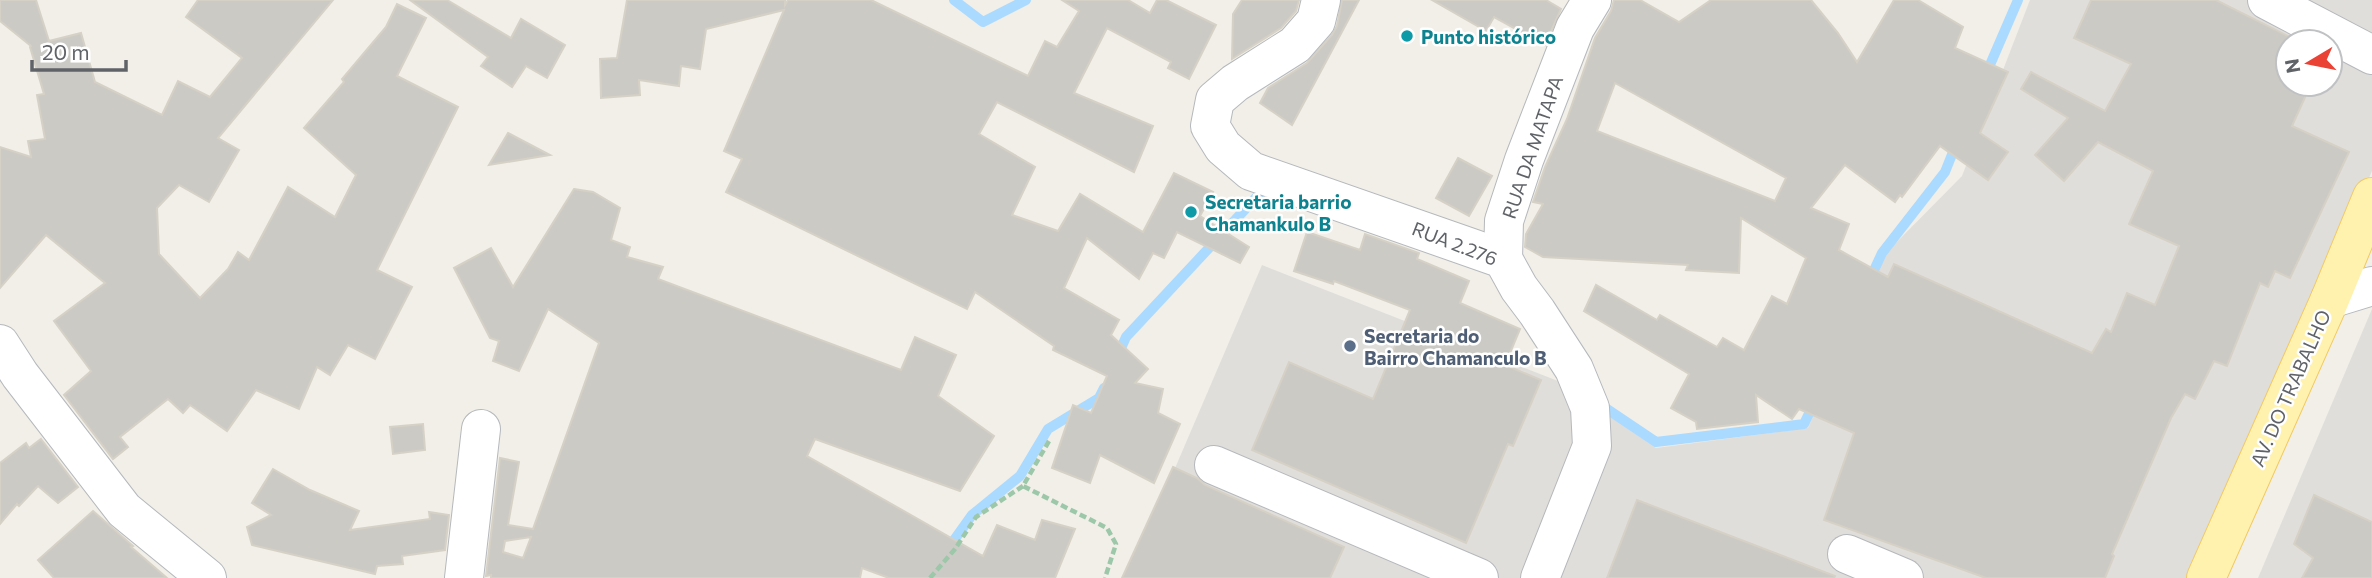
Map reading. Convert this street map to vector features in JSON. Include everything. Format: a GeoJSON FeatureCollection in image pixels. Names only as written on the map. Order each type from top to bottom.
{"type":"FeatureCollection","features":[{"type":"Feature","properties":{"kind":"main road","name":"AV. DO TRABALHO"},"geometry":{"type":"LineString","coordinates":[[2206,578],[2330,299],[2372,197]]}},
{"type":"Feature","properties":{"kind":"street","name":"RUA 2.276"},"geometry":{"type":"LineString","coordinates":[[1321,0],[1316,22],[1295,45],[1235,83],[1215,100],[1210,126],[1223,147],[1251,171],[1503,259],[1519,288],[1538,312],[1574,369],[1590,408],[1591,446],[1539,578]]}},
{"type":"Feature","properties":{"kind":"street","name":"RUA DA MATAPA"},"geometry":{"type":"LineString","coordinates":[[1503,259],[1504,221],[1524,160],[1575,28],[1592,0]]}},
{"type":"Feature","properties":{"kind":"street"},"geometry":{"type":"LineString","coordinates":[[2267,0],[2372,55]]}},
{"type":"Feature","properties":{"kind":"street"},"geometry":{"type":"LineString","coordinates":[[2330,299],[2372,286]]}},
{"type":"Feature","properties":{"kind":"street"},"geometry":{"type":"LineString","coordinates":[[0,344],[20,375],[124,510],[207,578]]}},
{"type":"Feature","properties":{"kind":"street"},"geometry":{"type":"LineString","coordinates":[[464,578],[481,429]]}},
{"type":"Feature","properties":{"kind":"street"},"geometry":{"type":"LineString","coordinates":[[1214,465],[1479,578]]}},
{"type":"Feature","properties":{"kind":"street"},"geometry":{"type":"LineString","coordinates":[[1847,554],[1904,578]]}},
{"type":"Feature","properties":{"kind":"path"},"geometry":{"type":"LineString","coordinates":[[930,578],[955,549],[976,517],[1023,486],[1049,441]]}},
{"type":"Feature","properties":{"kind":"path"},"geometry":{"type":"LineString","coordinates":[[1023,486],[1107,528],[1116,544],[1105,578]]}},
{"type":"Feature","properties":{"kind":"shaded area"},"geometry":{"type":"Polygon","coordinates":[[[2030,0],[2372,0],[2372,171],[2192,578],[1128,578],[1262,265],[1558,381],[1656,448],[1808,428],[1884,255],[1962,176],[2030,0]]]}},
{"type":"Feature","properties":{"kind":"shaded area"},"geometry":{"type":"Polygon","coordinates":[[[2372,309],[2372,578],[2258,578],[2372,309]]]}},
{"type":"Feature","properties":{"kind":"building"},"geometry":{"type":"Polygon","coordinates":[[[0,0],[36,0],[49,41],[81,33],[95,82],[162,115],[178,81],[210,97],[242,58],[186,17],[198,0],[333,0],[218,138],[239,150],[209,202],[179,185],[157,208],[159,254],[200,298],[228,269],[238,252],[249,260],[288,187],[335,217],[356,175],[304,128],[386,27],[397,4],[426,18],[397,76],[458,107],[377,270],[412,287],[375,359],[348,345],[330,375],[317,367],[299,409],[256,390],[227,431],[190,405],[183,413],[168,399],[120,437],[128,447],[113,459],[64,395],[91,371],[54,321],[105,283],[46,235],[0,288],[0,147],[31,157],[28,141],[45,139],[37,95],[44,94],[31,46],[0,21],[0,0]]]}},
{"type":"Feature","properties":{"kind":"building"},"geometry":{"type":"Polygon","coordinates":[[[410,0],[447,0],[511,38],[521,19],[565,45],[547,78],[526,66],[512,87],[481,66],[488,57],[410,0]]]}},
{"type":"Feature","properties":{"kind":"building"},"geometry":{"type":"Polygon","coordinates":[[[627,0],[785,0],[785,5],[788,0],[871,0],[1028,76],[1045,41],[1057,47],[1079,11],[1062,0],[1128,0],[1150,13],[1157,0],[1166,0],[1216,25],[1189,79],[1168,68],[1171,62],[1107,28],[1074,93],[1153,126],[1134,172],[997,102],[979,134],[1035,167],[1012,215],[1058,231],[1080,194],[1143,232],[1174,173],[1213,192],[1200,216],[1249,247],[1240,263],[1177,232],[1164,258],[1153,253],[1139,279],[1087,238],[1064,288],[1119,320],[1111,335],[1148,369],[1135,383],[1163,389],[1158,413],[1180,424],[1154,483],[1100,455],[1090,483],[1052,468],[1073,405],[1091,413],[1107,376],[1053,350],[1054,346],[975,292],[967,309],[726,192],[742,159],[724,151],[784,10],[706,29],[700,69],[681,66],[679,86],[639,80],[640,95],[601,98],[600,59],[617,58],[627,0]]]}},
{"type":"Feature","properties":{"kind":"building"},"geometry":{"type":"Polygon","coordinates":[[[1242,0],[1299,0],[1296,11],[1281,28],[1232,59],[1233,14],[1242,0]]]}},
{"type":"Feature","properties":{"kind":"building"},"geometry":{"type":"Polygon","coordinates":[[[1342,0],[1359,0],[1292,125],[1260,103],[1268,88],[1307,63],[1332,35],[1337,26],[1342,0]]]}},
{"type":"Feature","properties":{"kind":"building"},"geometry":{"type":"Polygon","coordinates":[[[1432,0],[1546,0],[1561,9],[1545,45],[1494,17],[1486,31],[1432,0]]]}},
{"type":"Feature","properties":{"kind":"building"},"geometry":{"type":"Polygon","coordinates":[[[1614,0],[1640,0],[1679,22],[1711,0],[1811,0],[1857,62],[1894,0],[1918,0],[1963,27],[1955,48],[2008,72],[1980,133],[2008,152],[1988,180],[1940,146],[1902,197],[1900,195],[1895,202],[1845,165],[1811,208],[1849,224],[1839,250],[1888,277],[1894,264],[2092,353],[2106,329],[2111,332],[2127,293],[2155,305],[2179,246],[2129,224],[2153,171],[2098,142],[2064,181],[2035,155],[2068,118],[2021,89],[2031,72],[2105,111],[2131,64],[2074,38],[2091,0],[2216,0],[2274,29],[2274,98],[2305,98],[2292,126],[2349,152],[2290,278],[2275,271],[2268,287],[2260,283],[2227,366],[2214,361],[2195,399],[2185,394],[2171,418],[2112,554],[2114,556],[2105,578],[1986,578],[1824,520],[1854,433],[1799,409],[1792,419],[1756,395],[1758,422],[1697,429],[1696,422],[1671,408],[1689,374],[1584,311],[1596,285],[1657,320],[1660,315],[1717,347],[1723,338],[1744,350],[1772,296],[1787,304],[1806,258],[1741,218],[1739,273],[1686,270],[1688,265],[1543,257],[1525,247],[1526,234],[1543,204],[1533,202],[1545,167],[1567,119],[1595,38],[1611,11],[1614,0]],[[1615,83],[1597,131],[1775,201],[1786,178],[1615,83]]]}},
{"type":"Feature","properties":{"kind":"building"},"geometry":{"type":"Polygon","coordinates":[[[508,133],[550,155],[489,165],[508,133]]]}},
{"type":"Feature","properties":{"kind":"building"},"geometry":{"type":"Polygon","coordinates":[[[1458,158],[1492,176],[1469,216],[1436,198],[1458,158]]]}},
{"type":"Feature","properties":{"kind":"building"},"geometry":{"type":"Polygon","coordinates":[[[574,189],[593,192],[620,208],[611,240],[630,247],[627,257],[663,267],[658,279],[901,370],[915,337],[956,355],[938,396],[994,436],[960,491],[815,439],[807,456],[983,556],[997,525],[1035,540],[1042,520],[1075,529],[1055,578],[889,578],[862,568],[860,578],[486,576],[500,458],[519,462],[508,525],[533,529],[599,343],[548,309],[519,371],[493,361],[499,341],[490,338],[454,268],[491,248],[513,287],[574,189]],[[531,537],[505,541],[503,552],[523,558],[531,537]]]}},
{"type":"Feature","properties":{"kind":"building"},"geometry":{"type":"Polygon","coordinates":[[[1307,232],[1360,250],[1365,234],[1419,253],[1417,259],[1469,281],[1460,303],[1520,329],[1505,365],[1541,380],[1513,446],[1508,444],[1466,543],[1252,450],[1289,362],[1373,399],[1410,310],[1334,281],[1333,284],[1294,271],[1307,232]]]}},
{"type":"Feature","properties":{"kind":"building"},"geometry":{"type":"Polygon","coordinates":[[[423,424],[425,450],[393,454],[390,427],[423,424]]]}},
{"type":"Feature","properties":{"kind":"building"},"geometry":{"type":"Polygon","coordinates":[[[41,439],[78,487],[58,503],[38,486],[19,506],[17,504],[0,524],[0,463],[26,443],[29,448],[41,439]]]}},
{"type":"Feature","properties":{"kind":"building"},"geometry":{"type":"Polygon","coordinates":[[[1173,467],[1197,478],[1205,485],[1344,547],[1330,578],[1122,578],[1173,467]]]}},
{"type":"Feature","properties":{"kind":"building"},"geometry":{"type":"Polygon","coordinates":[[[273,469],[310,490],[359,511],[350,530],[430,519],[429,512],[449,515],[445,550],[402,556],[403,564],[377,566],[375,574],[252,545],[247,527],[271,515],[252,503],[273,469]]]}},
{"type":"Feature","properties":{"kind":"building"},"geometry":{"type":"Polygon","coordinates":[[[2314,495],[2372,522],[2372,578],[2302,578],[2313,558],[2294,544],[2314,495]]]}},
{"type":"Feature","properties":{"kind":"building"},"geometry":{"type":"Polygon","coordinates":[[[1637,500],[1835,576],[1607,578],[1637,500]]]}},
{"type":"Feature","properties":{"kind":"building"},"geometry":{"type":"Polygon","coordinates":[[[93,511],[167,578],[54,578],[38,560],[93,511]]]}},
{"type":"Feature","properties":{"kind":"waterway"},"geometry":{"type":"LineString","coordinates":[[954,0],[983,22],[1026,0]]}},
{"type":"Feature","properties":{"kind":"waterway"},"geometry":{"type":"LineString","coordinates":[[1986,74],[2018,0]]}},
{"type":"Feature","properties":{"kind":"waterway"},"geometry":{"type":"LineString","coordinates":[[1870,279],[1882,253],[1945,172],[1957,142]]}},
{"type":"Feature","properties":{"kind":"waterway"},"geometry":{"type":"LineString","coordinates":[[1118,355],[1126,337],[1264,189]]}},
{"type":"Feature","properties":{"kind":"waterway"},"geometry":{"type":"LineString","coordinates":[[947,550],[972,515],[1020,476],[1048,429],[1099,398],[1104,388]]}},
{"type":"Feature","properties":{"kind":"waterway"},"geometry":{"type":"LineString","coordinates":[[1601,405],[1656,442],[1804,424],[1815,401]]}},
{"type":"Feature","properties":{"kind":"place","name":"Punto histórico"},"geometry":{"type":"Point","coordinates":[1407,36]}},
{"type":"Feature","properties":{"kind":"place","name":"Secretaria barrio Chamankulo B"},"geometry":{"type":"Point","coordinates":[1191,212]}},
{"type":"Feature","properties":{"kind":"place","name":"Secretaria do Bairro Chamanculo B"},"geometry":{"type":"Point","coordinates":[1350,346]}}]}
